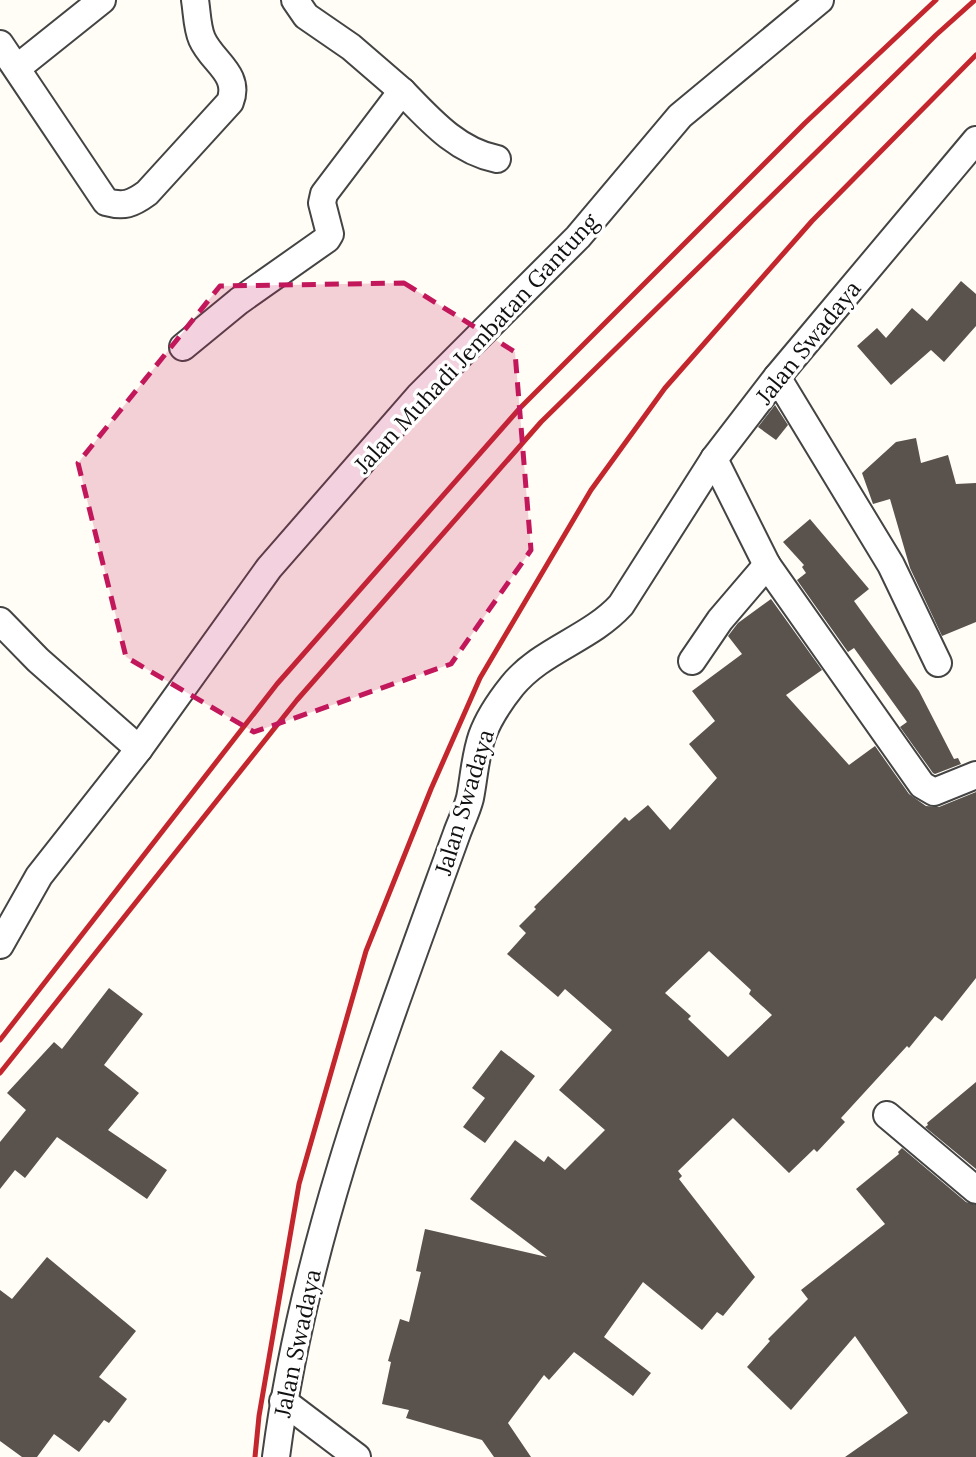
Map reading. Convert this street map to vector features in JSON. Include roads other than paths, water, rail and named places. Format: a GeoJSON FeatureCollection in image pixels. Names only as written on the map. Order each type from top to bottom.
{"type":"FeatureCollection","features":[{"type":"Feature","properties":{"kind":"street"},"geometry":{"type":"LineString","coordinates":[[17,68],[102,0]]}},
{"type":"Feature","properties":{"kind":"street"},"geometry":{"type":"LineString","coordinates":[[0,44],[106,202],[119,206],[131,204],[147,193],[230,102],[233,95],[231,78],[202,39],[195,0]]}},
{"type":"Feature","properties":{"kind":"street"},"geometry":{"type":"LineString","coordinates":[[295,0],[306,16],[351,47],[455,141],[477,155],[497,159]]}},
{"type":"Feature","properties":{"kind":"street","name":"Jalan Muhadi Jembatan Gantung"},"geometry":{"type":"LineString","coordinates":[[0,945],[39,876],[139,749],[270,568],[419,396],[578,237],[680,116],[820,0]]}},
{"type":"Feature","properties":{"kind":"street"},"geometry":{"type":"LineString","coordinates":[[183,347],[239,301],[327,239],[330,234],[322,203],[324,194],[402,92]]}},
{"type":"Feature","properties":{"kind":"street","name":"Jalan Swadaya"},"geometry":{"type":"LineString","coordinates":[[276,1457],[283,1401],[324,1221],[378,1049],[469,801],[481,738],[488,722],[511,687],[530,666],[608,620],[621,606],[715,459],[777,377],[976,140]]}},
{"type":"Feature","properties":{"kind":"street"},"geometry":{"type":"LineString","coordinates":[[777,377],[891,565],[938,663]]}},
{"type":"Feature","properties":{"kind":"street"},"geometry":{"type":"LineString","coordinates":[[715,459],[767,565],[922,785],[934,792],[976,775]]}},
{"type":"Feature","properties":{"kind":"street"},"geometry":{"type":"LineString","coordinates":[[692,661],[720,620],[767,565]]}},
{"type":"Feature","properties":{"kind":"street"},"geometry":{"type":"LineString","coordinates":[[0,621],[38,660],[139,749]]}},
{"type":"Feature","properties":{"kind":"street"},"geometry":{"type":"LineString","coordinates":[[887,1115],[976,1190]]}},
{"type":"Feature","properties":{"kind":"street"},"geometry":{"type":"LineString","coordinates":[[283,1401],[357,1457]]}},
{"type":"Feature","properties":{"kind":"railway"},"geometry":{"type":"LineString","coordinates":[[0,1040],[277,684],[520,408],[805,123],[936,0]]}},
{"type":"Feature","properties":{"kind":"railway"},"geometry":{"type":"LineString","coordinates":[[0,1073],[297,700],[541,422],[975,0]]}},
{"type":"Feature","properties":{"kind":"railway"},"geometry":{"type":"LineString","coordinates":[[255,1457],[259,1416],[299,1184],[366,951],[431,789],[480,678],[591,490],[665,388],[812,221],[976,55]]}}]}
